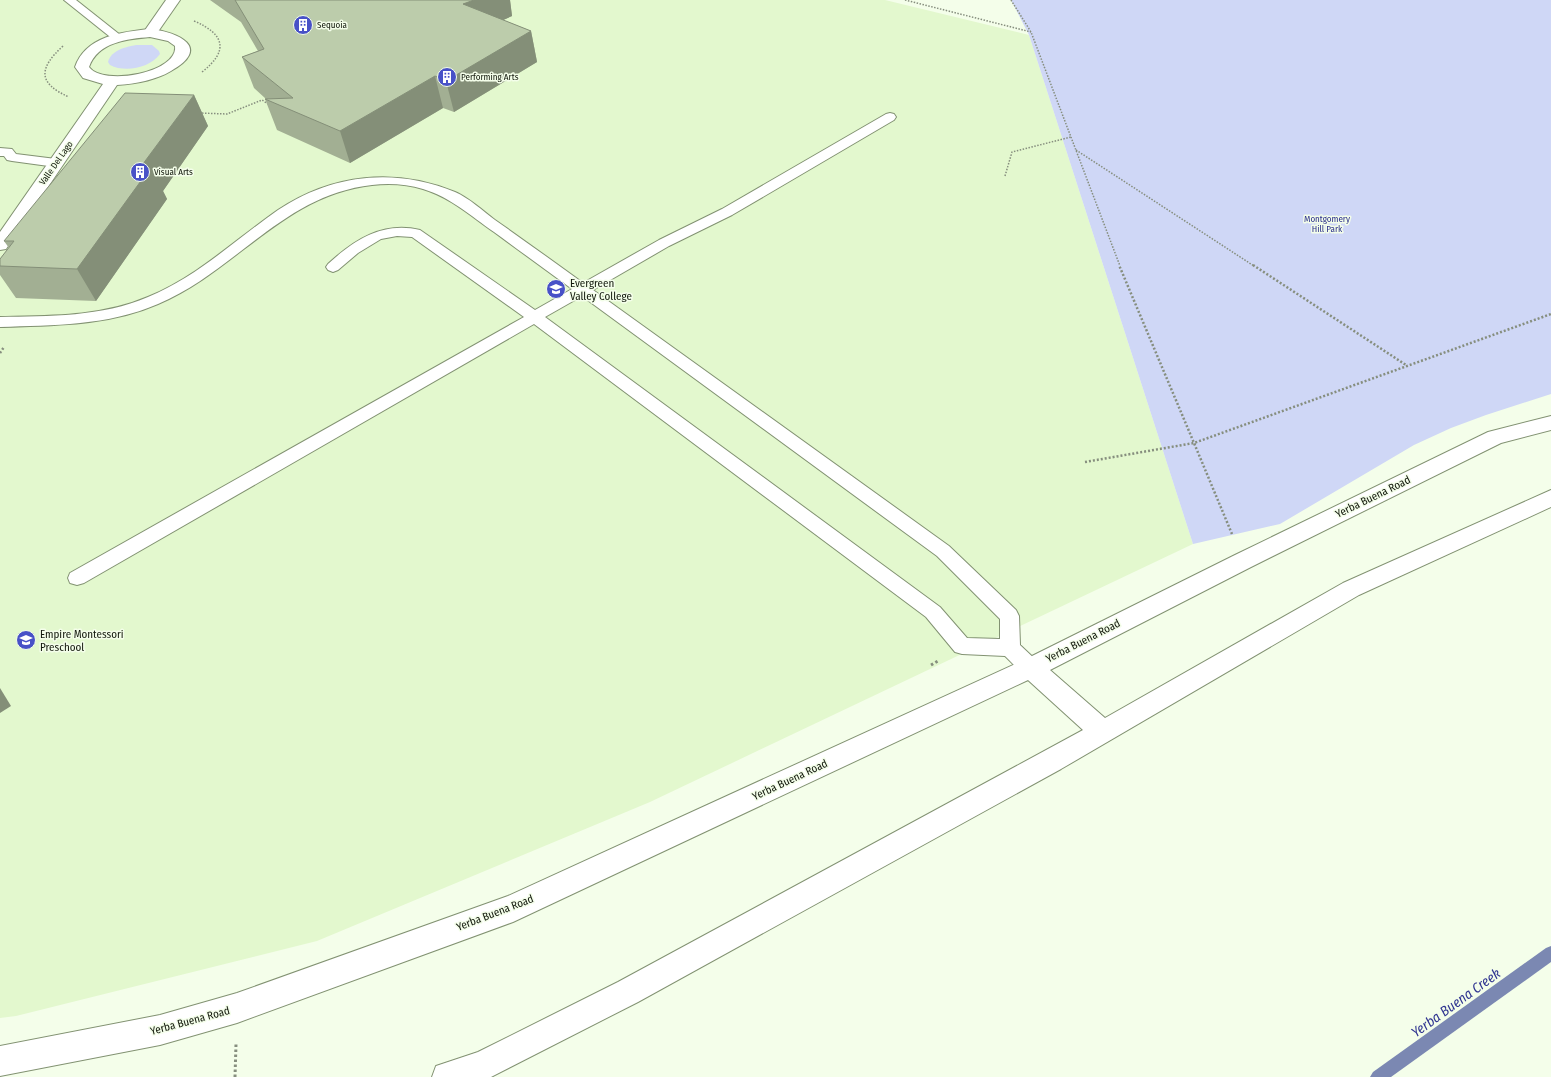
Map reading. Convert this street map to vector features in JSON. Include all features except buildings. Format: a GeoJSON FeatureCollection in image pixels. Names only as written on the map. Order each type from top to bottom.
{"type":"FeatureCollection","features":[{"type":"Feature","properties":{"kind":"street"},"geometry":{"type":"LineString","coordinates":[[150,33],[173,0]]}},
{"type":"Feature","properties":{"kind":"street"},"geometry":{"type":"LineString","coordinates":[[150,33],[164,34],[174,38],[181,43],[183,50],[180,57],[160,71],[145,77],[113,81],[98,79],[87,74],[82,67],[83,60],[90,51],[102,44],[134,34],[150,33]]}},
{"type":"Feature","properties":{"kind":"street","name":"Valle Del Lago"},"geometry":{"type":"LineString","coordinates":[[0,245],[113,81]]}},
{"type":"Feature","properties":{"kind":"street","name":"Yerba Buena Road"},"geometry":{"type":"LineString","coordinates":[[0,1061],[160,1030],[237,1008],[513,908],[1031,668],[1236,564],[1494,437],[1551,423]]}},
{"type":"Feature","properties":{"kind":"street"},"geometry":{"type":"LineString","coordinates":[[448,1077],[483,1065],[628,992],[1052,761],[1351,589],[1551,498]]}},
{"type":"Feature","properties":{"kind":"street"},"geometry":{"type":"LineString","coordinates":[[1031,668],[1102,731]]}},
{"type":"Feature","properties":{"kind":"lane"},"geometry":{"type":"LineString","coordinates":[[69,0],[118,38]]}},
{"type":"Feature","properties":{"kind":"lane"},"geometry":{"type":"LineString","coordinates":[[77,578],[664,244],[727,212],[890,116]]}},
{"type":"Feature","properties":{"kind":"lane"},"geometry":{"type":"LineString","coordinates":[[0,152],[7,152],[12,157],[56,163]]}},
{"type":"Feature","properties":{"kind":"lane"},"geometry":{"type":"LineString","coordinates":[[0,322],[73,320],[105,316],[141,306],[175,291],[204,272],[282,213],[300,202],[345,185],[371,181],[398,181],[424,185],[453,196],[943,551],[1009,616],[1010,648]]}},
{"type":"Feature","properties":{"kind":"lane"},"geometry":{"type":"LineString","coordinates":[[333,267],[354,248],[375,237],[394,232],[415,234],[536,318],[933,612],[962,646],[1010,648],[1031,668]]}},
{"type":"Feature","properties":{"kind":"path"},"geometry":{"type":"LineString","coordinates":[[905,0],[1031,32]]}},
{"type":"Feature","properties":{"kind":"path"},"geometry":{"type":"LineString","coordinates":[[1011,0],[1031,32],[1118,262],[1232,537]]}},
{"type":"Feature","properties":{"kind":"path"},"geometry":{"type":"LineString","coordinates":[[1005,176],[1012,152],[1072,137]]}},
{"type":"Feature","properties":{"kind":"path"},"geometry":{"type":"LineString","coordinates":[[1076,150],[1407,365]]}},
{"type":"Feature","properties":{"kind":"path"},"geometry":{"type":"LineString","coordinates":[[1085,462],[1194,443],[1551,314]]}},
{"type":"Feature","properties":{"kind":"shaded area","name":"Evergreen Valley College"},"geometry":{"type":"Polygon","coordinates":[[[0,0],[885,0],[1029,35],[1193,544],[650,802],[317,941],[16,1016],[0,1018],[0,0]]]}},
{"type":"Feature","properties":{"kind":"green space","name":"Montgomery Hill Park"},"geometry":{"type":"Polygon","coordinates":[[[1011,0],[1551,0],[1551,394],[1451,428],[1414,445],[1280,524],[1193,544],[1029,35],[1011,0]]]}},
{"type":"Feature","properties":{"kind":"green space"},"geometry":{"type":"Polygon","coordinates":[[[136,45],[152,45],[159,51],[160,54],[150,63],[137,68],[123,69],[110,65],[108,62],[112,55],[124,48],[136,45]]]}},
{"type":"Feature","properties":{"kind":"waterway","name":"Yerba Buena Creek"},"geometry":{"type":"LineString","coordinates":[[1378,1077],[1551,953]]}},
{"type":"Feature","properties":{"kind":"place","name":"Sequoia"},"geometry":{"type":"Point","coordinates":[303,25]}},
{"type":"Feature","properties":{"kind":"place","name":"Performing Arts"},"geometry":{"type":"Point","coordinates":[447,77]}},
{"type":"Feature","properties":{"kind":"place","name":"Visual Arts"},"geometry":{"type":"Point","coordinates":[140,172]}},
{"type":"Feature","properties":{"kind":"place","name":"Evergreen Valley College"},"geometry":{"type":"Point","coordinates":[556,289]}},
{"type":"Feature","properties":{"kind":"place","name":"Empire Montessori Preschool"},"geometry":{"type":"Point","coordinates":[26,640]}}]}
